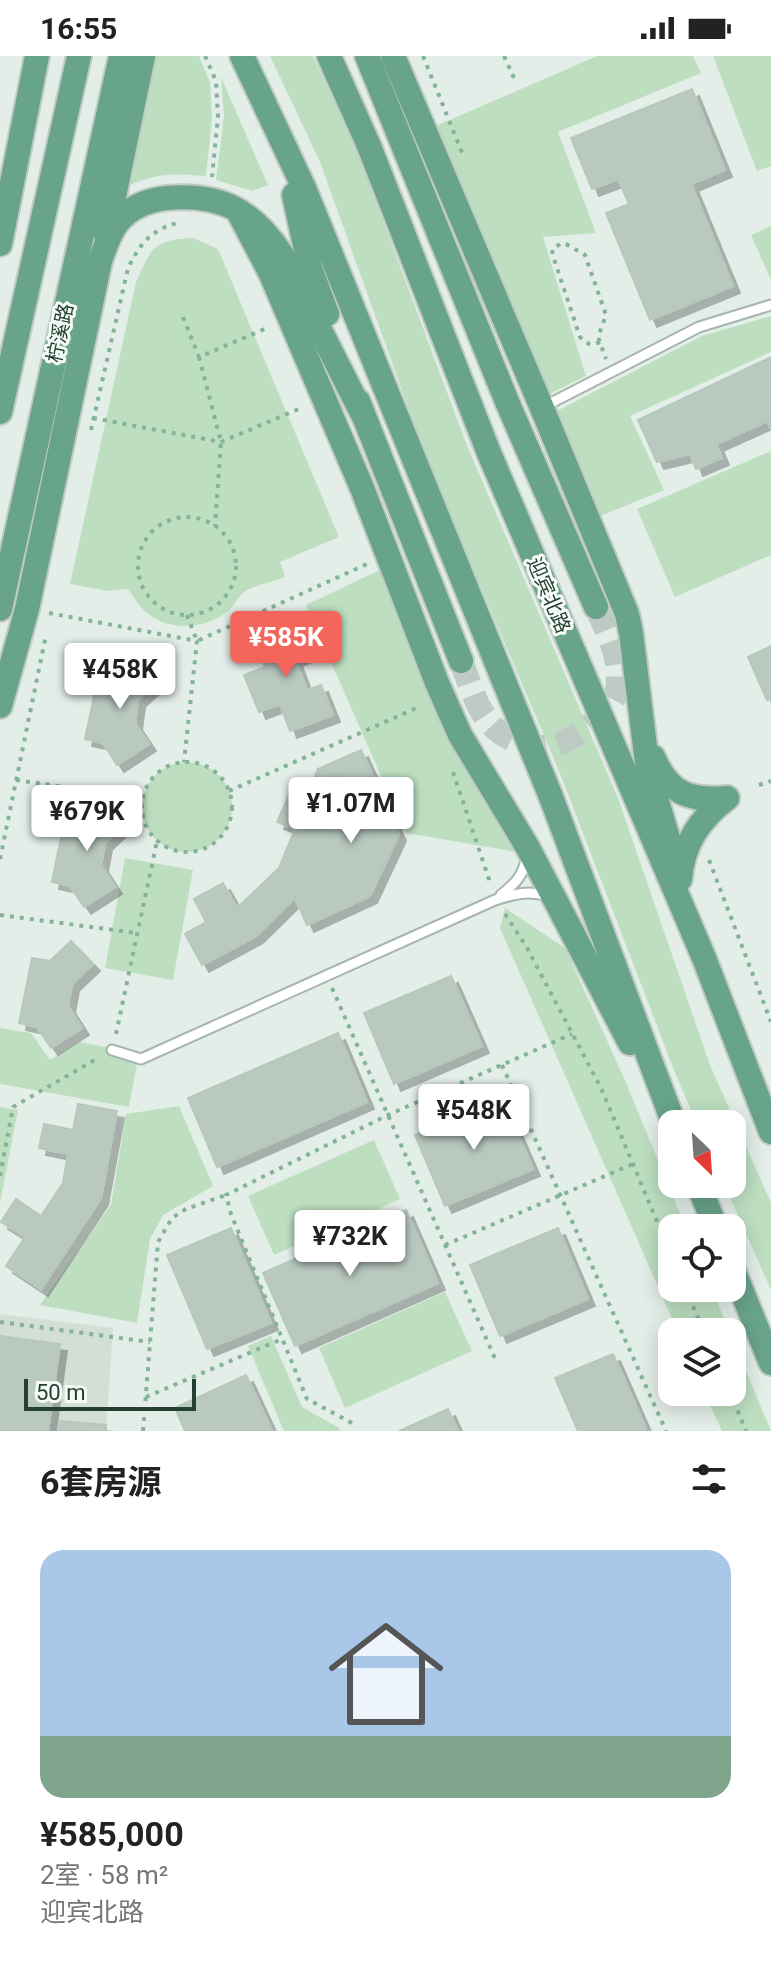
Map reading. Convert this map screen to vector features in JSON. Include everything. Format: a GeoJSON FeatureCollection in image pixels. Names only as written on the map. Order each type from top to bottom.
{"type":"FeatureCollection","features":[{"type":"Feature","properties":{"kind":"main road"},"geometry":{"type":"LineString","coordinates":[[0,244],[37,56]]}},
{"type":"Feature","properties":{"kind":"main road","name":"柠溪路"},"geometry":{"type":"LineString","coordinates":[[0,412],[79,56]]}},
{"type":"Feature","properties":{"kind":"main road","name":"柠溪路"},"geometry":{"type":"LineString","coordinates":[[0,609],[121,56]]}},
{"type":"Feature","properties":{"kind":"main road"},"geometry":{"type":"LineString","coordinates":[[0,706],[27,609],[143,56]]}},
{"type":"Feature","properties":{"kind":"main road"},"geometry":{"type":"LineString","coordinates":[[242,56],[304,188],[551,797],[668,1110]]}},
{"type":"Feature","properties":{"kind":"main road","name":"迎宾北路"},"geometry":{"type":"LineString","coordinates":[[329,56],[369,146],[489,453],[704,958],[771,1132]]}},
{"type":"Feature","properties":{"kind":"main road"},"geometry":{"type":"LineString","coordinates":[[365,56],[508,404],[596,607]]}},
{"type":"Feature","properties":{"kind":"main road"},"geometry":{"type":"LineString","coordinates":[[393,56],[627,614],[649,775],[704,958]]}},
{"type":"Feature","properties":{"kind":"main road"},"geometry":{"type":"LineString","coordinates":[[283,142],[310,268],[363,415],[461,661]]}},
{"type":"Feature","properties":{"kind":"main road"},"geometry":{"type":"LineString","coordinates":[[100,261],[118,222],[147,202],[169,198],[210,198],[238,211],[264,231],[282,255],[363,415]]}},
{"type":"Feature","properties":{"kind":"main road"},"geometry":{"type":"LineString","coordinates":[[238,211],[271,274],[362,488],[460,735],[528,848],[666,1110]]}},
{"type":"Feature","properties":{"kind":"main road"},"geometry":{"type":"LineString","coordinates":[[643,727],[659,770],[673,787],[681,793],[704,800],[727,798],[696,828],[684,855],[680,879]]}},
{"type":"Feature","properties":{"kind":"main road"},"geometry":{"type":"LineString","coordinates":[[746,1301],[771,1363]]}},
{"type":"Feature","properties":{"kind":"lane"},"geometry":{"type":"LineString","coordinates":[[542,408],[699,327],[771,305]]}},
{"type":"Feature","properties":{"kind":"lane"},"geometry":{"type":"LineString","coordinates":[[495,900],[524,871],[528,848]]}},
{"type":"Feature","properties":{"kind":"lane"},"geometry":{"type":"LineString","coordinates":[[112,1050],[141,1059],[495,900],[519,892],[536,892],[554,897]]}},
{"type":"Feature","properties":{"kind":"path"},"geometry":{"type":"LineString","coordinates":[[205,56],[216,81],[218,117],[210,198]]}},
{"type":"Feature","properties":{"kind":"path"},"geometry":{"type":"LineString","coordinates":[[504,56],[515,80]]}},
{"type":"Feature","properties":{"kind":"path"},"geometry":{"type":"LineString","coordinates":[[90,433],[128,268],[137,250],[151,234],[184,221]]}},
{"type":"Feature","properties":{"kind":"path"},"geometry":{"type":"LineString","coordinates":[[600,342],[587,344],[580,337],[553,256],[552,250],[560,244],[566,244],[585,255],[606,315],[598,337],[600,342],[611,372]]}},
{"type":"Feature","properties":{"kind":"path"},"geometry":{"type":"LineString","coordinates":[[183,317],[199,357],[221,442],[215,526]]}},
{"type":"Feature","properties":{"kind":"path"},"geometry":{"type":"LineString","coordinates":[[199,357],[267,328]]}},
{"type":"Feature","properties":{"kind":"path"},"geometry":{"type":"LineString","coordinates":[[93,418],[221,442],[301,408]]}},
{"type":"Feature","properties":{"kind":"path"},"geometry":{"type":"LineString","coordinates":[[185,517],[201,519],[215,526],[226,536],[236,564],[235,580],[228,593],[217,605],[204,612],[187,615],[171,612],[156,604],[145,592],[139,576],[139,559],[144,543],[154,530],[169,521],[185,517]]}},
{"type":"Feature","properties":{"kind":"path"},"geometry":{"type":"LineString","coordinates":[[27,609],[197,641],[388,555]]}},
{"type":"Feature","properties":{"kind":"path"},"geometry":{"type":"LineString","coordinates":[[184,762],[197,641],[187,615]]}},
{"type":"Feature","properties":{"kind":"path"},"geometry":{"type":"LineString","coordinates":[[0,859],[48,629]]}},
{"type":"Feature","properties":{"kind":"path"},"geometry":{"type":"LineString","coordinates":[[229,791],[425,704]]}},
{"type":"Feature","properties":{"kind":"path"},"geometry":{"type":"LineString","coordinates":[[198,763],[212,769],[229,791],[232,805],[224,833],[201,850],[186,852],[170,849],[157,841],[147,828],[142,814],[142,798],[148,783],[170,765],[198,763]]}},
{"type":"Feature","properties":{"kind":"path"},"geometry":{"type":"LineString","coordinates":[[453,773],[495,900],[526,946],[601,1088],[658,1224]]}},
{"type":"Feature","properties":{"kind":"path"},"geometry":{"type":"LineString","coordinates":[[16,780],[142,798]]}},
{"type":"Feature","properties":{"kind":"path"},"geometry":{"type":"LineString","coordinates":[[759,785],[771,781]]}},
{"type":"Feature","properties":{"kind":"path"},"geometry":{"type":"LineString","coordinates":[[0,1176],[13,1107],[112,1050],[157,841]]}},
{"type":"Feature","properties":{"kind":"path"},"geometry":{"type":"LineString","coordinates":[[0,915],[137,933]]}},
{"type":"Feature","properties":{"kind":"path"},"geometry":{"type":"LineString","coordinates":[[327,976],[497,1363]]}},
{"type":"Feature","properties":{"kind":"path"},"geometry":{"type":"LineString","coordinates":[[143,1431],[158,1242],[172,1218],[186,1209],[226,1195],[388,1115],[572,1034]]}},
{"type":"Feature","properties":{"kind":"path"},"geometry":{"type":"LineString","coordinates":[[502,1065],[664,1430]]}},
{"type":"Feature","properties":{"kind":"path"},"geometry":{"type":"LineString","coordinates":[[445,1245],[633,1164]]}},
{"type":"Feature","properties":{"kind":"path"},"geometry":{"type":"LineString","coordinates":[[226,1195],[307,1399],[352,1423]]}},
{"type":"Feature","properties":{"kind":"path"},"geometry":{"type":"LineString","coordinates":[[0,1322],[150,1342]]}},
{"type":"Feature","properties":{"kind":"path"},"geometry":{"type":"LineString","coordinates":[[146,1397],[282,1339]]}},
{"type":"Feature","properties":{"kind":"path"},"geometry":{"type":"LineString","coordinates":[[736,1406],[746,1431]]}},
{"type":"Feature","properties":{"kind":"shaded area"},"geometry":{"type":"Polygon","coordinates":[[[0,1314],[113,1328],[106,1431],[0,1431],[0,1314]]]}},
{"type":"Feature","properties":{"kind":"green space"},"geometry":{"type":"Polygon","coordinates":[[[148,56],[199,56],[210,82],[212,118],[206,176],[163,175],[122,188],[148,56]]]}},
{"type":"Feature","properties":{"kind":"green space"},"geometry":{"type":"Polygon","coordinates":[[[270,56],[313,56],[358,154],[466,443],[618,798],[710,1065],[730,1110],[691,1110],[559,771],[427,460],[320,162],[270,56]]]}},
{"type":"Feature","properties":{"kind":"green space"},"geometry":{"type":"Polygon","coordinates":[[[597,56],[693,56],[701,73],[558,132],[596,233],[543,237],[586,376],[545,396],[436,126],[597,56]]]}},
{"type":"Feature","properties":{"kind":"green space"},"geometry":{"type":"Polygon","coordinates":[[[713,56],[771,56],[771,166],[757,171],[713,56]]]}},
{"type":"Feature","properties":{"kind":"green space"},"geometry":{"type":"Polygon","coordinates":[[[221,77],[268,185],[252,191],[216,180],[224,116],[221,77]]]}},
{"type":"Feature","properties":{"kind":"green space"},"geometry":{"type":"Polygon","coordinates":[[[771,226],[771,280],[751,235],[771,226]]]}},
{"type":"Feature","properties":{"kind":"green space"},"geometry":{"type":"Polygon","coordinates":[[[194,238],[218,249],[339,537],[280,562],[285,577],[244,592],[218,618],[182,626],[148,614],[128,589],[108,591],[70,584],[136,282],[156,248],[170,241],[194,238]]]}},
{"type":"Feature","properties":{"kind":"green space"},"geometry":{"type":"Polygon","coordinates":[[[771,316],[771,352],[630,416],[664,490],[593,519],[555,412],[702,336],[771,316]]]}},
{"type":"Feature","properties":{"kind":"green space"},"geometry":{"type":"Polygon","coordinates":[[[771,451],[771,555],[675,597],[637,509],[771,451]]]}},
{"type":"Feature","properties":{"kind":"green space"},"geometry":{"type":"Polygon","coordinates":[[[384,568],[517,852],[406,833],[306,605],[384,568]]]}},
{"type":"Feature","properties":{"kind":"green space"},"geometry":{"type":"Polygon","coordinates":[[[187,762],[204,766],[219,775],[228,790],[232,807],[228,824],[219,839],[204,848],[187,852],[170,848],[155,839],[146,824],[142,807],[146,790],[155,775],[170,766],[187,762]]]}},
{"type":"Feature","properties":{"kind":"green space"},"geometry":{"type":"Polygon","coordinates":[[[125,858],[193,870],[173,980],[105,968],[125,858]]]}},
{"type":"Feature","properties":{"kind":"green space"},"geometry":{"type":"Polygon","coordinates":[[[505,908],[565,948],[624,1078],[658,1160],[658,1198],[674,1198],[680,1214],[658,1214],[658,1287],[500,928],[505,908]]]}},
{"type":"Feature","properties":{"kind":"green space"},"geometry":{"type":"Polygon","coordinates":[[[0,1028],[31,1033],[50,1060],[79,1042],[139,1053],[129,1107],[0,1084],[0,1028]]]}},
{"type":"Feature","properties":{"kind":"green space"},"geometry":{"type":"Polygon","coordinates":[[[179,1106],[213,1186],[163,1215],[150,1239],[137,1323],[40,1305],[111,1205],[126,1114],[179,1106]]]}},
{"type":"Feature","properties":{"kind":"green space"},"geometry":{"type":"Polygon","coordinates":[[[0,1107],[18,1110],[0,1203],[0,1107]]]}},
{"type":"Feature","properties":{"kind":"green space"},"geometry":{"type":"Polygon","coordinates":[[[374,1140],[400,1199],[274,1255],[248,1196],[374,1140]]]}},
{"type":"Feature","properties":{"kind":"green space"},"geometry":{"type":"Polygon","coordinates":[[[746,1146],[771,1203],[771,1290],[746,1234],[746,1214],[737,1214],[730,1198],[746,1198],[746,1146]]]}},
{"type":"Feature","properties":{"kind":"green space"},"geometry":{"type":"Polygon","coordinates":[[[445,1292],[472,1351],[345,1408],[319,1348],[445,1292]]]}},
{"type":"Feature","properties":{"kind":"green space"},"geometry":{"type":"Polygon","coordinates":[[[665,1302],[717,1302],[724,1318],[672,1318],[665,1302]]]}},
{"type":"Feature","properties":{"kind":"green space"},"geometry":{"type":"Polygon","coordinates":[[[271,1336],[302,1407],[340,1431],[284,1431],[248,1346],[271,1336]]]}},
{"type":"Feature","properties":{"kind":"green space"},"geometry":{"type":"Polygon","coordinates":[[[746,1371],[771,1431],[722,1431],[710,1406],[746,1406],[746,1371]]]}},
{"type":"Feature","properties":{"kind":"building"},"geometry":{"type":"Polygon","coordinates":[[[692,89],[725,170],[691,184],[733,286],[650,320],[606,213],[629,204],[618,179],[592,189],[571,138],[692,89]]]}},
{"type":"Feature","properties":{"kind":"building"},"geometry":{"type":"Polygon","coordinates":[[[771,357],[771,429],[767,421],[716,444],[722,458],[696,469],[690,454],[657,462],[638,420],[771,357]]]}},
{"type":"Feature","properties":{"kind":"building"},"geometry":{"type":"Polygon","coordinates":[[[297,621],[310,653],[295,659],[307,690],[321,685],[333,715],[290,731],[280,704],[259,712],[244,675],[265,667],[254,637],[297,621]]]}},
{"type":"Feature","properties":{"kind":"building"},"geometry":{"type":"Polygon","coordinates":[[[771,646],[771,699],[767,700],[748,657],[771,646]]]}},
{"type":"Feature","properties":{"kind":"building"},"geometry":{"type":"Polygon","coordinates":[[[138,657],[160,680],[138,700],[135,723],[149,744],[117,765],[103,743],[85,739],[99,673],[117,677],[138,657]]]}},
{"type":"Feature","properties":{"kind":"building"},"geometry":{"type":"Polygon","coordinates":[[[361,750],[399,834],[370,896],[307,925],[295,898],[313,880],[353,783],[318,769],[361,750]]]}},
{"type":"Feature","properties":{"kind":"building"},"geometry":{"type":"Polygon","coordinates":[[[318,769],[353,783],[313,880],[256,936],[202,965],[185,934],[206,922],[194,899],[223,883],[237,908],[279,868],[295,829],[277,822],[291,790],[307,796],[318,769]]]}},
{"type":"Feature","properties":{"kind":"building"},"geometry":{"type":"Polygon","coordinates":[[[104,800],[126,823],[105,843],[101,865],[115,887],[84,907],[70,886],[52,882],[65,817],[83,820],[104,800]]]}},
{"type":"Feature","properties":{"kind":"building"},"geometry":{"type":"Polygon","coordinates":[[[71,941],[93,964],[72,984],[68,1006],[82,1028],[51,1048],[37,1027],[19,1023],[32,958],[50,961],[71,941]]]}},
{"type":"Feature","properties":{"kind":"building"},"geometry":{"type":"Polygon","coordinates":[[[451,976],[482,1046],[394,1084],[364,1013],[451,976]]]}},
{"type":"Feature","properties":{"kind":"building"},"geometry":{"type":"Polygon","coordinates":[[[338,1033],[367,1102],[217,1167],[188,1098],[338,1033]]]}},
{"type":"Feature","properties":{"kind":"building"},"geometry":{"type":"Polygon","coordinates":[[[502,1098],[533,1169],[445,1206],[415,1135],[502,1098]]]}},
{"type":"Feature","properties":{"kind":"building"},"geometry":{"type":"Polygon","coordinates":[[[78,1104],[117,1111],[101,1198],[41,1289],[6,1266],[25,1237],[1,1222],[16,1199],[41,1216],[63,1183],[68,1154],[39,1148],[44,1124],[73,1130],[78,1104]]]}},
{"type":"Feature","properties":{"kind":"building"},"geometry":{"type":"Polygon","coordinates":[[[406,1210],[438,1283],[295,1346],[263,1273],[406,1210]]]}},
{"type":"Feature","properties":{"kind":"building"},"geometry":{"type":"Polygon","coordinates":[[[231,1228],[271,1323],[207,1349],[167,1255],[231,1228]]]}},
{"type":"Feature","properties":{"kind":"building"},"geometry":{"type":"Polygon","coordinates":[[[558,1228],[588,1299],[500,1336],[470,1265],[558,1228]]]}},
{"type":"Feature","properties":{"kind":"building"},"geometry":{"type":"Polygon","coordinates":[[[0,1336],[60,1344],[48,1431],[0,1431],[0,1336]]]}},
{"type":"Feature","properties":{"kind":"building"},"geometry":{"type":"Polygon","coordinates":[[[613,1354],[646,1429],[578,1431],[555,1378],[613,1354]]]}},
{"type":"Feature","properties":{"kind":"building"},"geometry":{"type":"Polygon","coordinates":[[[246,1375],[272,1431],[185,1431],[175,1408],[246,1375]]]}},
{"type":"Feature","properties":{"kind":"building"},"geometry":{"type":"Polygon","coordinates":[[[448,1409],[458,1431],[399,1431],[448,1409]]]}},
{"type":"Feature","properties":{"kind":"building"},"geometry":{"type":"Polygon","coordinates":[[[60,1421],[106,1425],[106,1431],[59,1431],[60,1421]]]}},
{"type":"Feature","properties":{"kind":"tunnel"},"geometry":{"type":"LineString","coordinates":[[461,661],[480,708],[498,731],[531,746],[561,743],[597,720],[613,700],[617,689],[616,657],[596,607]]}}]}
